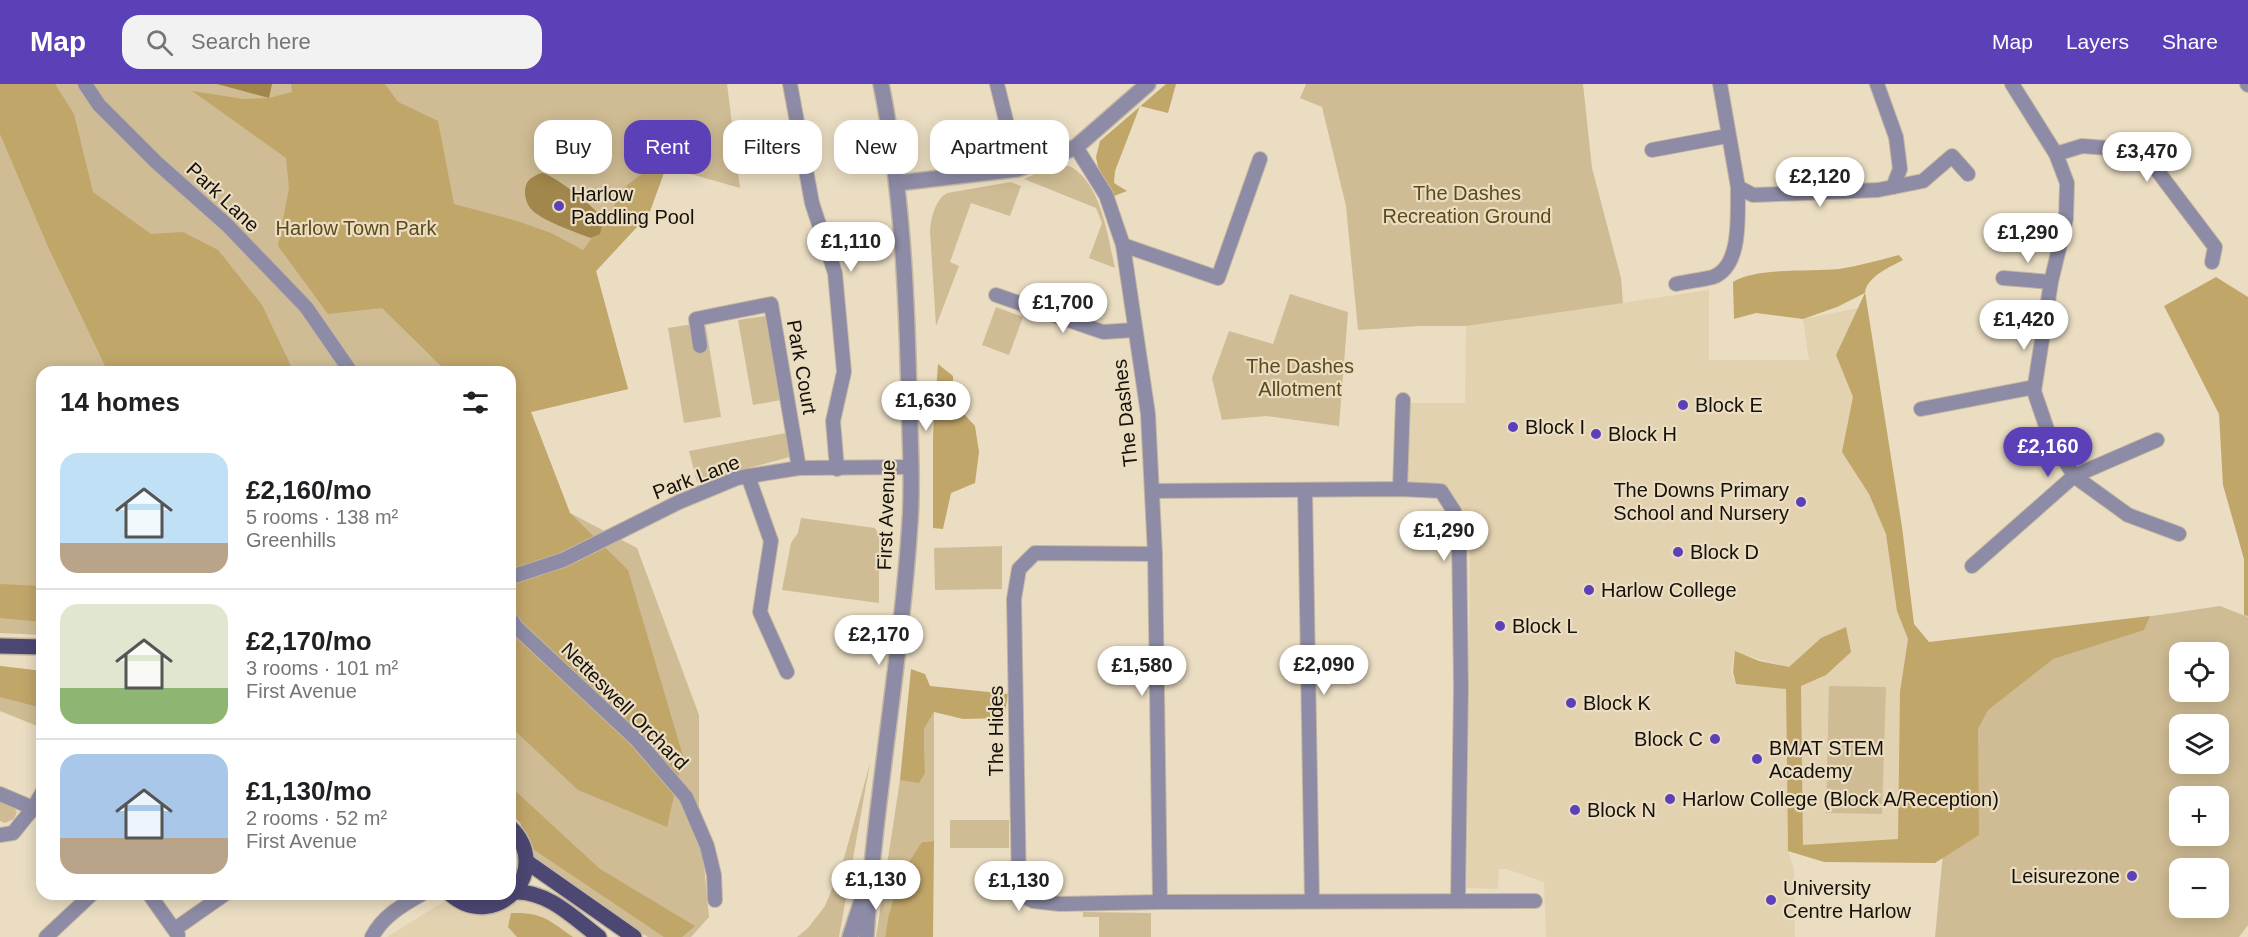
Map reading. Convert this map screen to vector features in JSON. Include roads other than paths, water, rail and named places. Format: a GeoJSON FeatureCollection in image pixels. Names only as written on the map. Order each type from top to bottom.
{"type":"FeatureCollection","features":[{"type":"Feature","properties":{"kind":"main road"},"geometry":{"type":"LineString","coordinates":[[0,646],[36,647]]}},
{"type":"Feature","properties":{"kind":"main road"},"geometry":{"type":"LineString","coordinates":[[516,833],[524,847],[526,862],[521,883],[516,890]]}},
{"type":"Feature","properties":{"kind":"main road"},"geometry":{"type":"LineString","coordinates":[[526,862],[634,937]]}},
{"type":"Feature","properties":{"kind":"main road"},"geometry":{"type":"LineString","coordinates":[[516,892],[527,891],[546,898],[599,937]]}},
{"type":"Feature","properties":{"kind":"main road"},"geometry":{"type":"LineString","coordinates":[[458,900],[464,904],[487,906],[504,900]]}},
{"type":"Feature","properties":{"kind":"street","name":"Park Lane"},"geometry":{"type":"LineString","coordinates":[[85,84],[99,105],[156,162],[227,225],[306,307],[347,366]]}},
{"type":"Feature","properties":{"kind":"street"},"geometry":{"type":"LineString","coordinates":[[790,84],[812,203],[835,273],[844,372],[833,421],[837,469]]}},
{"type":"Feature","properties":{"kind":"street","name":"First Avenue"},"geometry":{"type":"LineString","coordinates":[[866,937],[870,874],[904,592],[910,522],[908,341],[898,183],[881,84]]}},
{"type":"Feature","properties":{"kind":"street"},"geometry":{"type":"LineString","coordinates":[[997,84],[1006,120]]}},
{"type":"Feature","properties":{"kind":"street"},"geometry":{"type":"LineString","coordinates":[[1069,150],[1076,147],[1148,84]]}},
{"type":"Feature","properties":{"kind":"street"},"geometry":{"type":"LineString","coordinates":[[1676,284],[1715,276],[1728,265],[1737,240],[1738,187],[1727,136],[1720,84]]}},
{"type":"Feature","properties":{"kind":"street"},"geometry":{"type":"LineString","coordinates":[[1877,84],[1896,137],[1900,169],[1893,187]]}},
{"type":"Feature","properties":{"kind":"street"},"geometry":{"type":"LineString","coordinates":[[2012,84],[2056,154],[2067,183],[2066,219],[2050,282],[2034,387],[2048,432],[2074,476],[2128,515],[2179,534]]}},
{"type":"Feature","properties":{"kind":"street"},"geometry":{"type":"LineString","coordinates":[[1652,150],[1727,136]]}},
{"type":"Feature","properties":{"kind":"street"},"geometry":{"type":"LineString","coordinates":[[2056,154],[2082,146],[2108,148],[2153,165],[2215,247],[2212,262]]}},
{"type":"Feature","properties":{"kind":"street","name":"The Dashes"},"geometry":{"type":"LineString","coordinates":[[1076,147],[1106,195],[1123,245],[1148,414],[1153,491]]}},
{"type":"Feature","properties":{"kind":"street"},"geometry":{"type":"LineString","coordinates":[[1738,187],[1753,195],[1878,190],[1923,181],[1952,156],[1968,174]]}},
{"type":"Feature","properties":{"kind":"street"},"geometry":{"type":"LineString","coordinates":[[1123,245],[1218,278],[1260,159]]}},
{"type":"Feature","properties":{"kind":"street"},"geometry":{"type":"LineString","coordinates":[[898,183],[975,174]]}},
{"type":"Feature","properties":{"kind":"street"},"geometry":{"type":"LineString","coordinates":[[2003,278],[2050,282]]}},
{"type":"Feature","properties":{"kind":"street","name":"The Dashes"},"geometry":{"type":"LineString","coordinates":[[996,295],[1104,333],[1134,330]]}},
{"type":"Feature","properties":{"kind":"street","name":"Park Court"},"geometry":{"type":"LineString","coordinates":[[700,346],[696,319],[771,304],[799,468]]}},
{"type":"Feature","properties":{"kind":"street"},"geometry":{"type":"LineString","coordinates":[[1921,409],[2034,387]]}},
{"type":"Feature","properties":{"kind":"street"},"geometry":{"type":"LineString","coordinates":[[1400,489],[1403,400]]}},
{"type":"Feature","properties":{"kind":"street"},"geometry":{"type":"LineString","coordinates":[[1972,566],[2074,476],[2157,440]]}},
{"type":"Feature","properties":{"kind":"street","name":"Park Lane"},"geometry":{"type":"LineString","coordinates":[[516,577],[563,560],[679,502],[737,478],[799,468],[910,467]]}},
{"type":"Feature","properties":{"kind":"street"},"geometry":{"type":"LineString","coordinates":[[748,476],[771,541],[760,612],[787,672]]}},
{"type":"Feature","properties":{"kind":"street"},"geometry":{"type":"LineString","coordinates":[[1160,902],[1153,491],[1400,489],[1441,491],[1454,511],[1459,535],[1461,688],[1458,900]]}},
{"type":"Feature","properties":{"kind":"street"},"geometry":{"type":"LineString","coordinates":[[1305,490],[1312,902]]}},
{"type":"Feature","properties":{"kind":"street","name":"The Hides"},"geometry":{"type":"LineString","coordinates":[[1155,554],[1035,554],[1019,569],[1014,599],[1016,786],[1019,888],[1023,896],[1034,901],[1060,904],[1535,901]]}},
{"type":"Feature","properties":{"kind":"street","name":"Netteswell Orchard"},"geometry":{"type":"LineString","coordinates":[[516,627],[637,741],[686,797],[707,846],[714,875],[716,900]]}},
{"type":"Feature","properties":{"kind":"street"},"geometry":{"type":"LineString","coordinates":[[0,794],[36,808]]}},
{"type":"Feature","properties":{"kind":"street"},"geometry":{"type":"LineString","coordinates":[[0,835],[12,833],[36,811]]}},
{"type":"Feature","properties":{"kind":"street","name":"First Avenue"},"geometry":{"type":"LineString","coordinates":[[850,937],[870,874]]}},
{"type":"Feature","properties":{"kind":"street"},"geometry":{"type":"LineString","coordinates":[[46,937],[86,900]]}},
{"type":"Feature","properties":{"kind":"street"},"geometry":{"type":"LineString","coordinates":[[153,900],[177,933],[218,900]]}},
{"type":"Feature","properties":{"kind":"street"},"geometry":{"type":"LineString","coordinates":[[372,937],[376,928],[388,916],[413,900]]}},
{"type":"Feature","properties":{"kind":"place","name":"Harlow Paddling Pool"},"geometry":{"type":"Point","coordinates":[559,206]}},
{"type":"Feature","properties":{"kind":"place","name":"Block E"},"geometry":{"type":"Point","coordinates":[1683,405]}},
{"type":"Feature","properties":{"kind":"place","name":"Block I"},"geometry":{"type":"Point","coordinates":[1513,427]}},
{"type":"Feature","properties":{"kind":"place","name":"Block H"},"geometry":{"type":"Point","coordinates":[1596,434]}},
{"type":"Feature","properties":{"kind":"place","name":"The Downs Primary School and Nursery"},"geometry":{"type":"Point","coordinates":[1801,502]}},
{"type":"Feature","properties":{"kind":"place","name":"Block D"},"geometry":{"type":"Point","coordinates":[1678,552]}},
{"type":"Feature","properties":{"kind":"place","name":"Harlow College"},"geometry":{"type":"Point","coordinates":[1589,590]}},
{"type":"Feature","properties":{"kind":"place","name":"Block L"},"geometry":{"type":"Point","coordinates":[1500,626]}},
{"type":"Feature","properties":{"kind":"place","name":"Block K"},"geometry":{"type":"Point","coordinates":[1571,703]}},
{"type":"Feature","properties":{"kind":"place","name":"Block C"},"geometry":{"type":"Point","coordinates":[1715,739]}},
{"type":"Feature","properties":{"kind":"place","name":"BMAT STEM Academy"},"geometry":{"type":"Point","coordinates":[1757,759]}},
{"type":"Feature","properties":{"kind":"place","name":"Harlow College (Block A/Reception)"},"geometry":{"type":"Point","coordinates":[1670,799]}},
{"type":"Feature","properties":{"kind":"place","name":"Block N"},"geometry":{"type":"Point","coordinates":[1575,810]}},
{"type":"Feature","properties":{"kind":"place","name":"Leisurezone"},"geometry":{"type":"Point","coordinates":[2132,876]}},
{"type":"Feature","properties":{"kind":"place","name":"University Centre Harlow"},"geometry":{"type":"Point","coordinates":[1771,900]}},
{"type":"Feature","properties":{"kind":"park label","name":"The Dashes Recreation Ground"},"geometry":{"type":"Point","coordinates":[1467,204]}},
{"type":"Feature","properties":{"kind":"park label","name":"Harlow Town Park"},"geometry":{"type":"Point","coordinates":[356,228]}},
{"type":"Feature","properties":{"kind":"park label","name":"The Dashes Allotment"},"geometry":{"type":"Point","coordinates":[1300,378]}}]}
